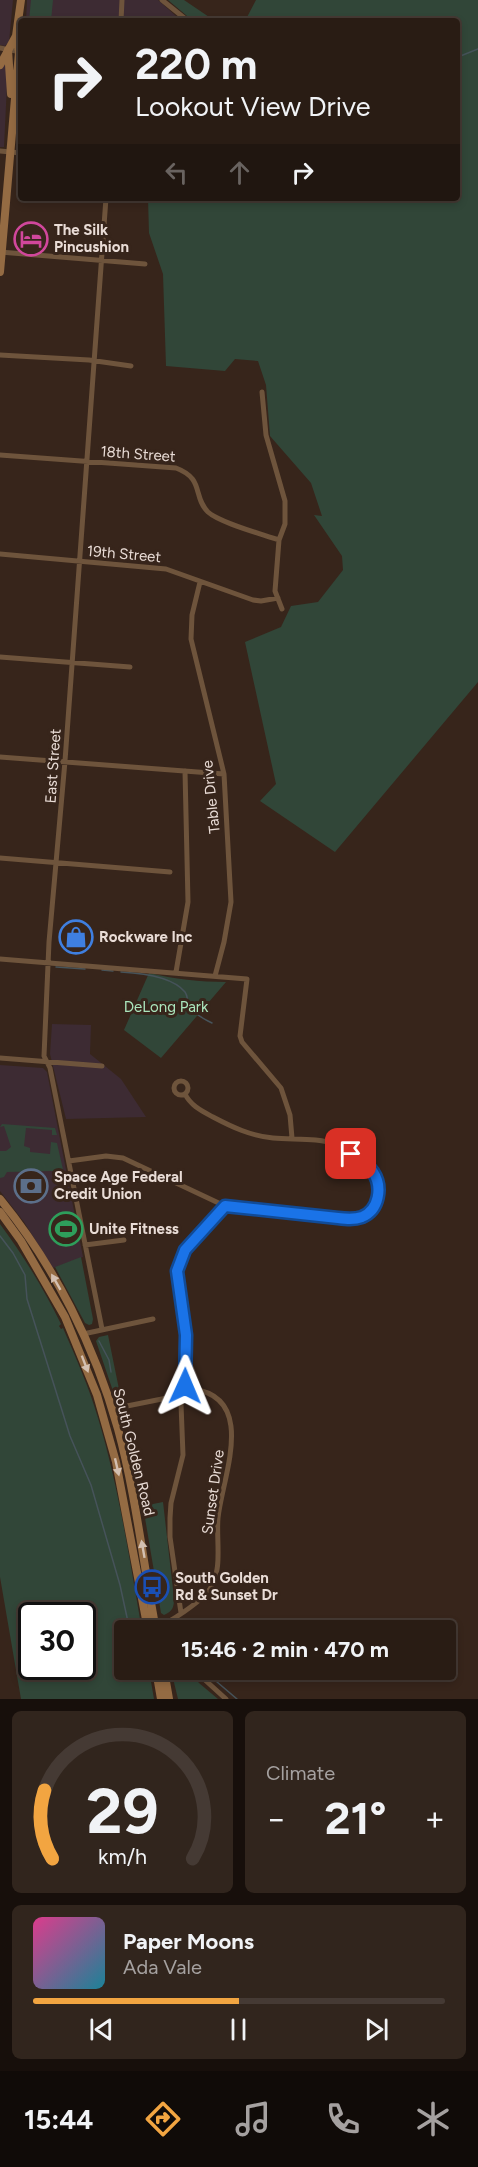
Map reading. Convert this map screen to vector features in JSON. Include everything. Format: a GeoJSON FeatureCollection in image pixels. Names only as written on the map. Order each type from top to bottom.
{"type":"FeatureCollection","features":[{"type":"Feature","properties":{"kind":"main road"},"geometry":{"type":"LineString","coordinates":[[18,18],[21,0]]}},
{"type":"Feature","properties":{"kind":"main road"},"geometry":{"type":"LineString","coordinates":[[18,22],[16,36],[18,44]]}},
{"type":"Feature","properties":{"kind":"main road"},"geometry":{"type":"LineString","coordinates":[[0,65],[4,49],[16,36]]}},
{"type":"Feature","properties":{"kind":"main road"},"geometry":{"type":"LineString","coordinates":[[4,49],[12,110]]}},
{"type":"Feature","properties":{"kind":"main road"},"geometry":{"type":"LineString","coordinates":[[0,272],[4,151],[18,66]]}},
{"type":"Feature","properties":{"kind":"main road","name":"South Golden Road"},"geometry":{"type":"LineString","coordinates":[[0,1199],[37,1249],[84,1334],[112,1409],[138,1524],[151,1620]]}},
{"type":"Feature","properties":{"kind":"main road","name":"South Golden Road"},"geometry":{"type":"LineString","coordinates":[[0,1212],[21,1241],[65,1317],[102,1410],[123,1493],[150,1620]]}},
{"type":"Feature","properties":{"kind":"main road"},"geometry":{"type":"LineString","coordinates":[[75,1338],[84,1334]]}},
{"type":"Feature","properties":{"kind":"main road"},"geometry":{"type":"LineString","coordinates":[[102,1410],[112,1409]]}},
{"type":"Feature","properties":{"kind":"main road"},"geometry":{"type":"LineString","coordinates":[[157,1680],[160,1699]]}},
{"type":"Feature","properties":{"kind":"main road"},"geometry":{"type":"LineString","coordinates":[[166,1680],[169,1699]]}},
{"type":"Feature","properties":{"kind":"street"},"geometry":{"type":"LineString","coordinates":[[121,18],[122,0]]}},
{"type":"Feature","properties":{"kind":"street"},"geometry":{"type":"LineString","coordinates":[[162,0],[184,18]]}},
{"type":"Feature","properties":{"kind":"street","name":"East Street"},"geometry":{"type":"LineString","coordinates":[[102,1329],[50,1068],[44,1056],[106,201]]}},
{"type":"Feature","properties":{"kind":"street"},"geometry":{"type":"LineString","coordinates":[[1,252],[145,264]]}},
{"type":"Feature","properties":{"kind":"street"},"geometry":{"type":"LineString","coordinates":[[0,355],[94,361],[130,366]]}},
{"type":"Feature","properties":{"kind":"street"},"geometry":{"type":"LineString","coordinates":[[262,392],[266,435],[285,501],[285,524],[279,540],[276,591],[282,609]]}},
{"type":"Feature","properties":{"kind":"street","name":"18th Street"},"geometry":{"type":"LineString","coordinates":[[0,455],[180,469],[194,479],[202,502],[212,514],[279,540]]}},
{"type":"Feature","properties":{"kind":"street","name":"19th Street"},"geometry":{"type":"LineString","coordinates":[[0,554],[166,569],[253,600],[278,598]]}},
{"type":"Feature","properties":{"kind":"street","name":"Table Drive"},"geometry":{"type":"LineString","coordinates":[[200,582],[192,615],[191,639],[224,774],[231,902],[215,976]]}},
{"type":"Feature","properties":{"kind":"street"},"geometry":{"type":"LineString","coordinates":[[0,657],[130,667]]}},
{"type":"Feature","properties":{"kind":"street"},"geometry":{"type":"LineString","coordinates":[[0,757],[224,774]]}},
{"type":"Feature","properties":{"kind":"street"},"geometry":{"type":"LineString","coordinates":[[176,972],[188,902],[185,771]]}},
{"type":"Feature","properties":{"kind":"street"},"geometry":{"type":"LineString","coordinates":[[0,858],[170,872]]}},
{"type":"Feature","properties":{"kind":"street"},"geometry":{"type":"LineString","coordinates":[[0,959],[247,978],[240,1036],[242,1042],[280,1088],[290,1115],[292,1138]]}},
{"type":"Feature","properties":{"kind":"street"},"geometry":{"type":"LineString","coordinates":[[0,1058],[102,1066]]}},
{"type":"Feature","properties":{"kind":"street"},"geometry":{"type":"LineString","coordinates":[[69,1161],[106,1156],[123,1158],[225,1206],[338,1218],[358,1218],[365,1216],[372,1209],[377,1200],[379,1187],[373,1172],[364,1162],[339,1146],[319,1140],[248,1134],[198,1108],[185,1094]]}},
{"type":"Feature","properties":{"kind":"street"},"geometry":{"type":"LineString","coordinates":[[181,1613],[170,1537],[171,1503],[183,1455],[181,1404],[185,1386],[186,1335],[177,1271],[185,1250],[225,1206]]}},
{"type":"Feature","properties":{"kind":"street"},"geometry":{"type":"LineString","coordinates":[[85,1245],[124,1240]]}},
{"type":"Feature","properties":{"kind":"street"},"geometry":{"type":"LineString","coordinates":[[84,1334],[153,1319]]}},
{"type":"Feature","properties":{"kind":"street","name":"Sunset Drive"},"geometry":{"type":"LineString","coordinates":[[112,1409],[177,1396],[193,1389],[210,1394],[224,1407],[228,1415],[231,1451],[219,1516],[218,1564],[215,1580],[205,1596],[173,1620]]}},
{"type":"Feature","properties":{"kind":"street"},"geometry":{"type":"LineString","coordinates":[[205,1680],[226,1699]]}},
{"type":"Feature","properties":{"kind":"shaded area"},"geometry":{"type":"Polygon","coordinates":[[[0,0],[13,0],[9,42],[5,46],[0,45],[0,0]]]}},
{"type":"Feature","properties":{"kind":"shaded area"},"geometry":{"type":"Polygon","coordinates":[[[27,0],[158,0],[176,16],[176,18],[26,18],[27,0]]]}},
{"type":"Feature","properties":{"kind":"shaded area"},"geometry":{"type":"Polygon","coordinates":[[[7,62],[4,147],[0,147],[0,69],[7,62]]]}},
{"type":"Feature","properties":{"kind":"shaded area"},"geometry":{"type":"Polygon","coordinates":[[[52,1024],[91,1025],[90,1054],[121,1079],[146,1117],[66,1119],[50,1054],[52,1024]]]}},
{"type":"Feature","properties":{"kind":"shaded area"},"geometry":{"type":"Polygon","coordinates":[[[0,1065],[43,1068],[47,1072],[83,1257],[53,1268],[24,1222],[0,1191],[0,1065]]]}},
{"type":"Feature","properties":{"kind":"green space"},"geometry":{"type":"Polygon","coordinates":[[[31,0],[53,0],[51,18],[29,18],[31,0]]]}},
{"type":"Feature","properties":{"kind":"green space"},"geometry":{"type":"Polygon","coordinates":[[[168,0],[184,0],[211,18],[189,18],[168,0]]]}},
{"type":"Feature","properties":{"kind":"green space"},"geometry":{"type":"Polygon","coordinates":[[[256,0],[478,0],[478,682],[335,852],[260,801],[276,784],[245,642],[281,627],[291,606],[318,602],[343,570],[342,556],[314,515],[322,516],[311,483],[270,436],[266,385],[258,361],[235,359],[225,371],[166,366],[163,274],[149,233],[148,201],[460,201],[460,18],[247,18],[256,0]]]}},
{"type":"Feature","properties":{"kind":"green space","name":"DeLong Park"},"geometry":{"type":"Polygon","coordinates":[[[149,973],[187,980],[226,982],[161,1058],[124,1030],[149,973]]]}},
{"type":"Feature","properties":{"kind":"green space"},"geometry":{"type":"Polygon","coordinates":[[[2,1124],[55,1128],[57,1135],[52,1135],[52,1130],[26,1128],[24,1146],[30,1148],[30,1152],[50,1154],[51,1142],[57,1143],[64,1174],[52,1171],[7,1172],[4,1177],[0,1178],[0,1151],[6,1151],[11,1147],[4,1126],[0,1127],[2,1124]]]}},
{"type":"Feature","properties":{"kind":"green space"},"geometry":{"type":"Polygon","coordinates":[[[0,1224],[33,1272],[61,1324],[59,1326],[63,1328],[94,1406],[118,1498],[140,1620],[114,1620],[114,1680],[151,1680],[154,1699],[21,1699],[0,1577],[0,1224]]]}},
{"type":"Feature","properties":{"kind":"green space"},"geometry":{"type":"Polygon","coordinates":[[[81,1257],[93,1319],[92,1324],[89,1325],[85,1323],[55,1267],[81,1257]]]}},
{"type":"Feature","properties":{"kind":"green space"},"geometry":{"type":"Polygon","coordinates":[[[108,1335],[121,1399],[115,1397],[96,1341],[99,1337],[108,1335]]]}},
{"type":"Feature","properties":{"kind":"green space"},"geometry":{"type":"Polygon","coordinates":[[[163,1502],[174,1598],[172,1608],[164,1615],[161,1613],[143,1506],[163,1502]]]}},
{"type":"Feature","properties":{"kind":"green space"},"geometry":{"type":"Polygon","coordinates":[[[173,1680],[196,1680],[218,1699],[178,1699],[173,1680]]]}},
{"type":"Feature","properties":{"kind":"waterway"},"geometry":{"type":"LineString","coordinates":[[460,56],[478,49]]}},
{"type":"Feature","properties":{"kind":"waterway"},"geometry":{"type":"LineString","coordinates":[[56,967],[85,969]]}},
{"type":"Feature","properties":{"kind":"waterway"},"geometry":{"type":"LineString","coordinates":[[102,970],[113,971]]}},
{"type":"Feature","properties":{"kind":"waterway"},"geometry":{"type":"LineString","coordinates":[[121,972],[146,975],[172,982],[185,992],[189,1005],[194,1011],[212,1023]]}},
{"type":"Feature","properties":{"kind":"waterway"},"geometry":{"type":"LineString","coordinates":[[0,1236],[25,1275],[27,1299],[70,1436],[91,1485],[120,1585],[128,1620]]}},
{"type":"Feature","properties":{"kind":"waterway"},"geometry":{"type":"LineString","coordinates":[[99,1341],[109,1360],[111,1372]]}},
{"type":"Feature","properties":{"kind":"waterway"},"geometry":{"type":"LineString","coordinates":[[215,1680],[237,1699]]}},
{"type":"Feature","properties":{"kind":"place","name":"The Silk Pincushion"},"geometry":{"type":"Point","coordinates":[31,239]}},
{"type":"Feature","properties":{"kind":"place","name":"Rockware Inc"},"geometry":{"type":"Point","coordinates":[76,937]}},
{"type":"Feature","properties":{"kind":"place","name":"Space Age Federal Credit Union"},"geometry":{"type":"Point","coordinates":[31,1186]}},
{"type":"Feature","properties":{"kind":"place","name":"Unite Fitness"},"geometry":{"type":"Point","coordinates":[66,1229]}},
{"type":"Feature","properties":{"kind":"place","name":"South Golden Rd & Sunset Dr"},"geometry":{"type":"Point","coordinates":[152,1587]}},
{"type":"Feature","properties":{"kind":"route"},"geometry":{"type":"LineString","coordinates":[[185,1386],[186,1335],[177,1271],[185,1250],[225,1206],[338,1218],[354,1219],[365,1216],[377,1200],[379,1183],[364,1162],[351,1154]]}}]}
